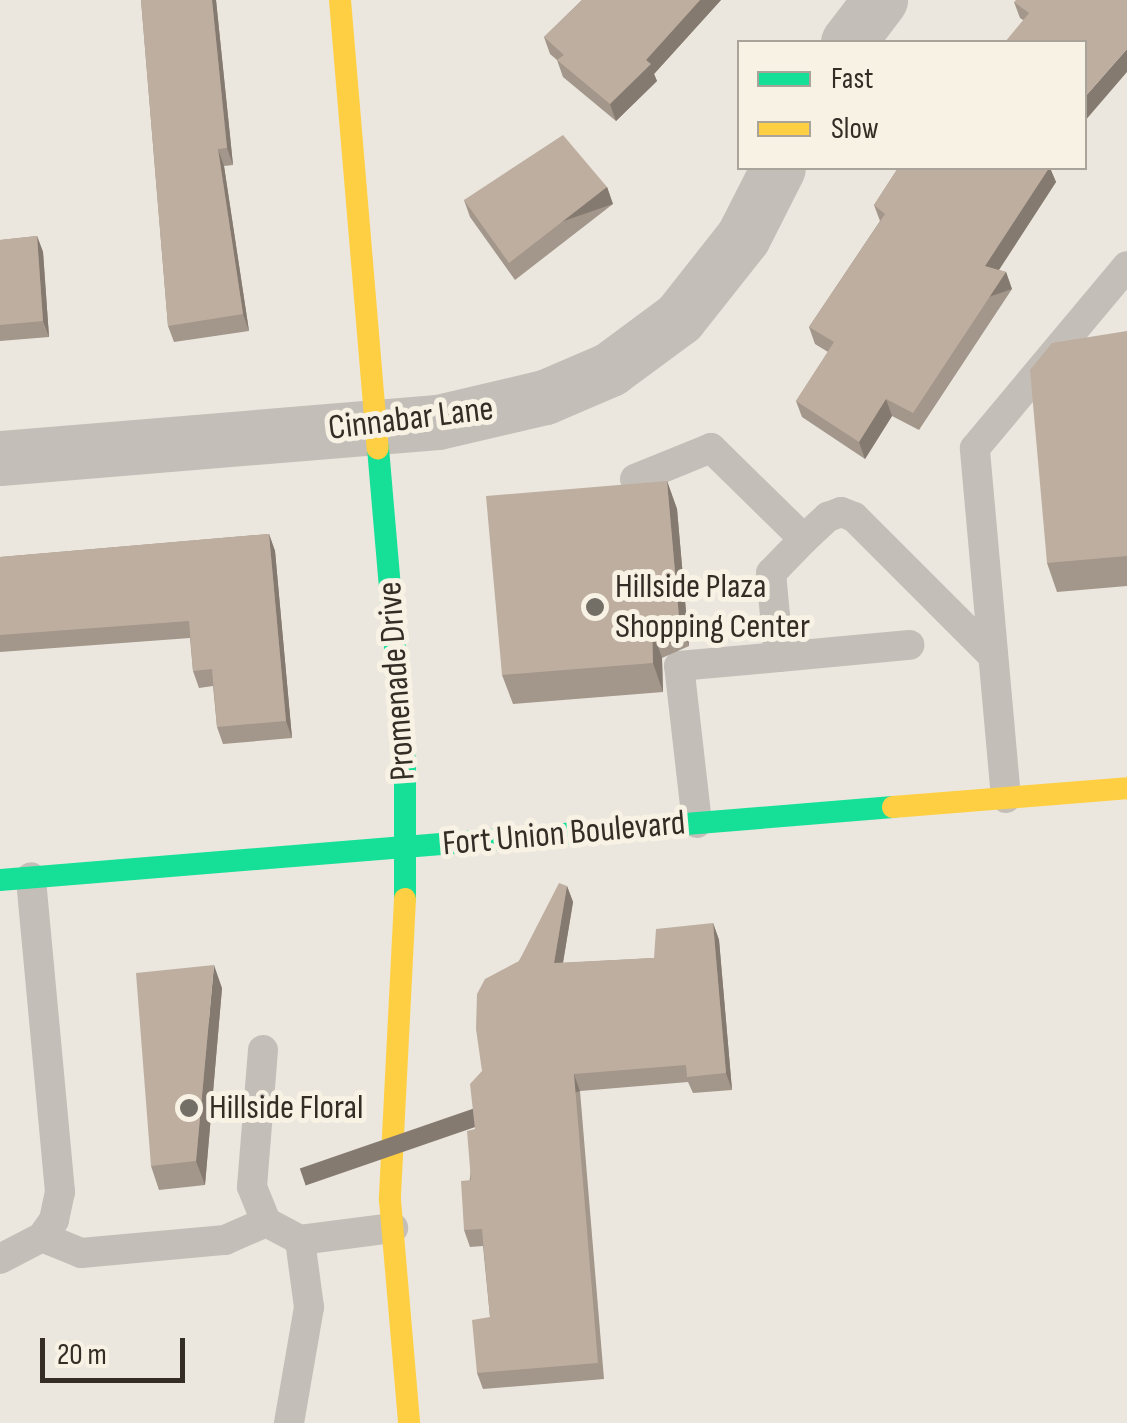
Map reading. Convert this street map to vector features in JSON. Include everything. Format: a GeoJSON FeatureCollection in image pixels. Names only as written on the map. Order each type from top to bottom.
{"type":"FeatureCollection","features":[{"type":"Feature","properties":{"kind":"street","name":"Promenade Drive"},"geometry":{"type":"LineString","coordinates":[[340,0],[408,847],[393,1228],[409,1423]]}},
{"type":"Feature","properties":{"kind":"street"},"geometry":{"type":"LineString","coordinates":[[850,40],[880,0]]}},
{"type":"Feature","properties":{"kind":"street","name":"Cinnabar Lane"},"geometry":{"type":"LineString","coordinates":[[0,458],[485,415],[610,369],[679,318],[716,278],[777,170]]}},
{"type":"Feature","properties":{"kind":"street","name":"Fort Union Boulevard"},"geometry":{"type":"LineString","coordinates":[[0,880],[1127,788]]}},
{"type":"Feature","properties":{"kind":"lane"},"geometry":{"type":"LineString","coordinates":[[1006,798],[975,448],[1127,266]]}},
{"type":"Feature","properties":{"kind":"lane"},"geometry":{"type":"LineString","coordinates":[[634,479],[711,448],[804,539]]}},
{"type":"Feature","properties":{"kind":"lane"},"geometry":{"type":"LineString","coordinates":[[780,657],[771,573],[828,517],[841,512],[854,518],[991,654]]}},
{"type":"Feature","properties":{"kind":"lane"},"geometry":{"type":"LineString","coordinates":[[697,824],[680,666],[909,645]]}},
{"type":"Feature","properties":{"kind":"lane"},"geometry":{"type":"LineString","coordinates":[[0,1258],[42,1237],[54,1220],[60,1192],[31,877]]}},
{"type":"Feature","properties":{"kind":"lane"},"geometry":{"type":"LineString","coordinates":[[263,1050],[252,1187],[266,1222],[300,1240],[393,1228]]}},
{"type":"Feature","properties":{"kind":"lane"},"geometry":{"type":"LineString","coordinates":[[42,1237],[81,1253],[225,1240],[266,1222]]}},
{"type":"Feature","properties":{"kind":"lane"},"geometry":{"type":"LineString","coordinates":[[289,1423],[309,1307],[300,1240]]}},
{"type":"Feature","properties":{"kind":"building"},"geometry":{"type":"Polygon","coordinates":[[[141,0],[212,0],[227,148],[218,149],[243,314],[168,326],[141,0]]]}},
{"type":"Feature","properties":{"kind":"building"},"geometry":{"type":"Polygon","coordinates":[[[582,0],[700,0],[646,60],[651,64],[610,104],[557,60],[564,55],[544,37],[582,0]]]}},
{"type":"Feature","properties":{"kind":"building"},"geometry":{"type":"Polygon","coordinates":[[[1127,0],[1127,49],[1087,95],[1087,40],[1007,40],[1029,13],[1014,2],[1127,0]]]}},
{"type":"Feature","properties":{"kind":"building"},"geometry":{"type":"Polygon","coordinates":[[[563,135],[607,187],[509,263],[464,200],[563,135]]]}},
{"type":"Feature","properties":{"kind":"building"},"geometry":{"type":"Polygon","coordinates":[[[897,170],[1048,170],[985,266],[1006,272],[913,413],[886,399],[859,442],[796,401],[834,342],[809,327],[885,214],[874,205],[897,170]]]}},
{"type":"Feature","properties":{"kind":"building"},"geometry":{"type":"Polygon","coordinates":[[[37,236],[43,321],[0,325],[0,240],[37,236]]]}},
{"type":"Feature","properties":{"kind":"building"},"geometry":{"type":"Polygon","coordinates":[[[1127,331],[1127,556],[1047,563],[1030,370],[1052,343],[1127,331]]]}},
{"type":"Feature","properties":{"kind":"building","name":"Hillside Plaza Shopping Center"},"geometry":{"type":"Polygon","coordinates":[[[667,481],[679,617],[652,629],[653,663],[502,675],[486,496],[667,481]]]}},
{"type":"Feature","properties":{"kind":"building"},"geometry":{"type":"Polygon","coordinates":[[[269,534],[286,721],[217,727],[212,669],[193,671],[189,621],[0,635],[0,557],[269,534]]]}},
{"type":"Feature","properties":{"kind":"building"},"geometry":{"type":"Polygon","coordinates":[[[559,883],[567,886],[554,963],[654,958],[656,929],[713,923],[726,1073],[687,1077],[686,1065],[574,1074],[598,1363],[477,1373],[472,1320],[490,1317],[482,1229],[464,1230],[461,1181],[471,1180],[467,1131],[475,1129],[470,1084],[482,1071],[476,1029],[477,994],[485,979],[519,961],[559,883]]]}},
{"type":"Feature","properties":{"kind":"building"},"geometry":{"type":"Polygon","coordinates":[[[214,965],[196,1161],[151,1166],[136,973],[214,965]]]}},
{"type":"Feature","properties":{"kind":"traffic: fast"},"geometry":{"type":"LineString","coordinates":[[378,448],[405,762],[405,899]]}},
{"type":"Feature","properties":{"kind":"traffic: fast"},"geometry":{"type":"LineString","coordinates":[[0,880],[893,807]]}},
{"type":"Feature","properties":{"kind":"traffic: slow"},"geometry":{"type":"LineString","coordinates":[[340,0],[378,448]]}},
{"type":"Feature","properties":{"kind":"traffic: slow"},"geometry":{"type":"LineString","coordinates":[[893,807],[1127,788]]}},
{"type":"Feature","properties":{"kind":"traffic: slow"},"geometry":{"type":"LineString","coordinates":[[405,899],[390,1200],[409,1423]]}},
{"type":"Feature","properties":{"kind":"place","name":"Hillside Plaza Shopping Center"},"geometry":{"type":"Point","coordinates":[595,607]}},
{"type":"Feature","properties":{"kind":"place","name":"Hillside Floral"},"geometry":{"type":"Point","coordinates":[189,1108]}}]}
